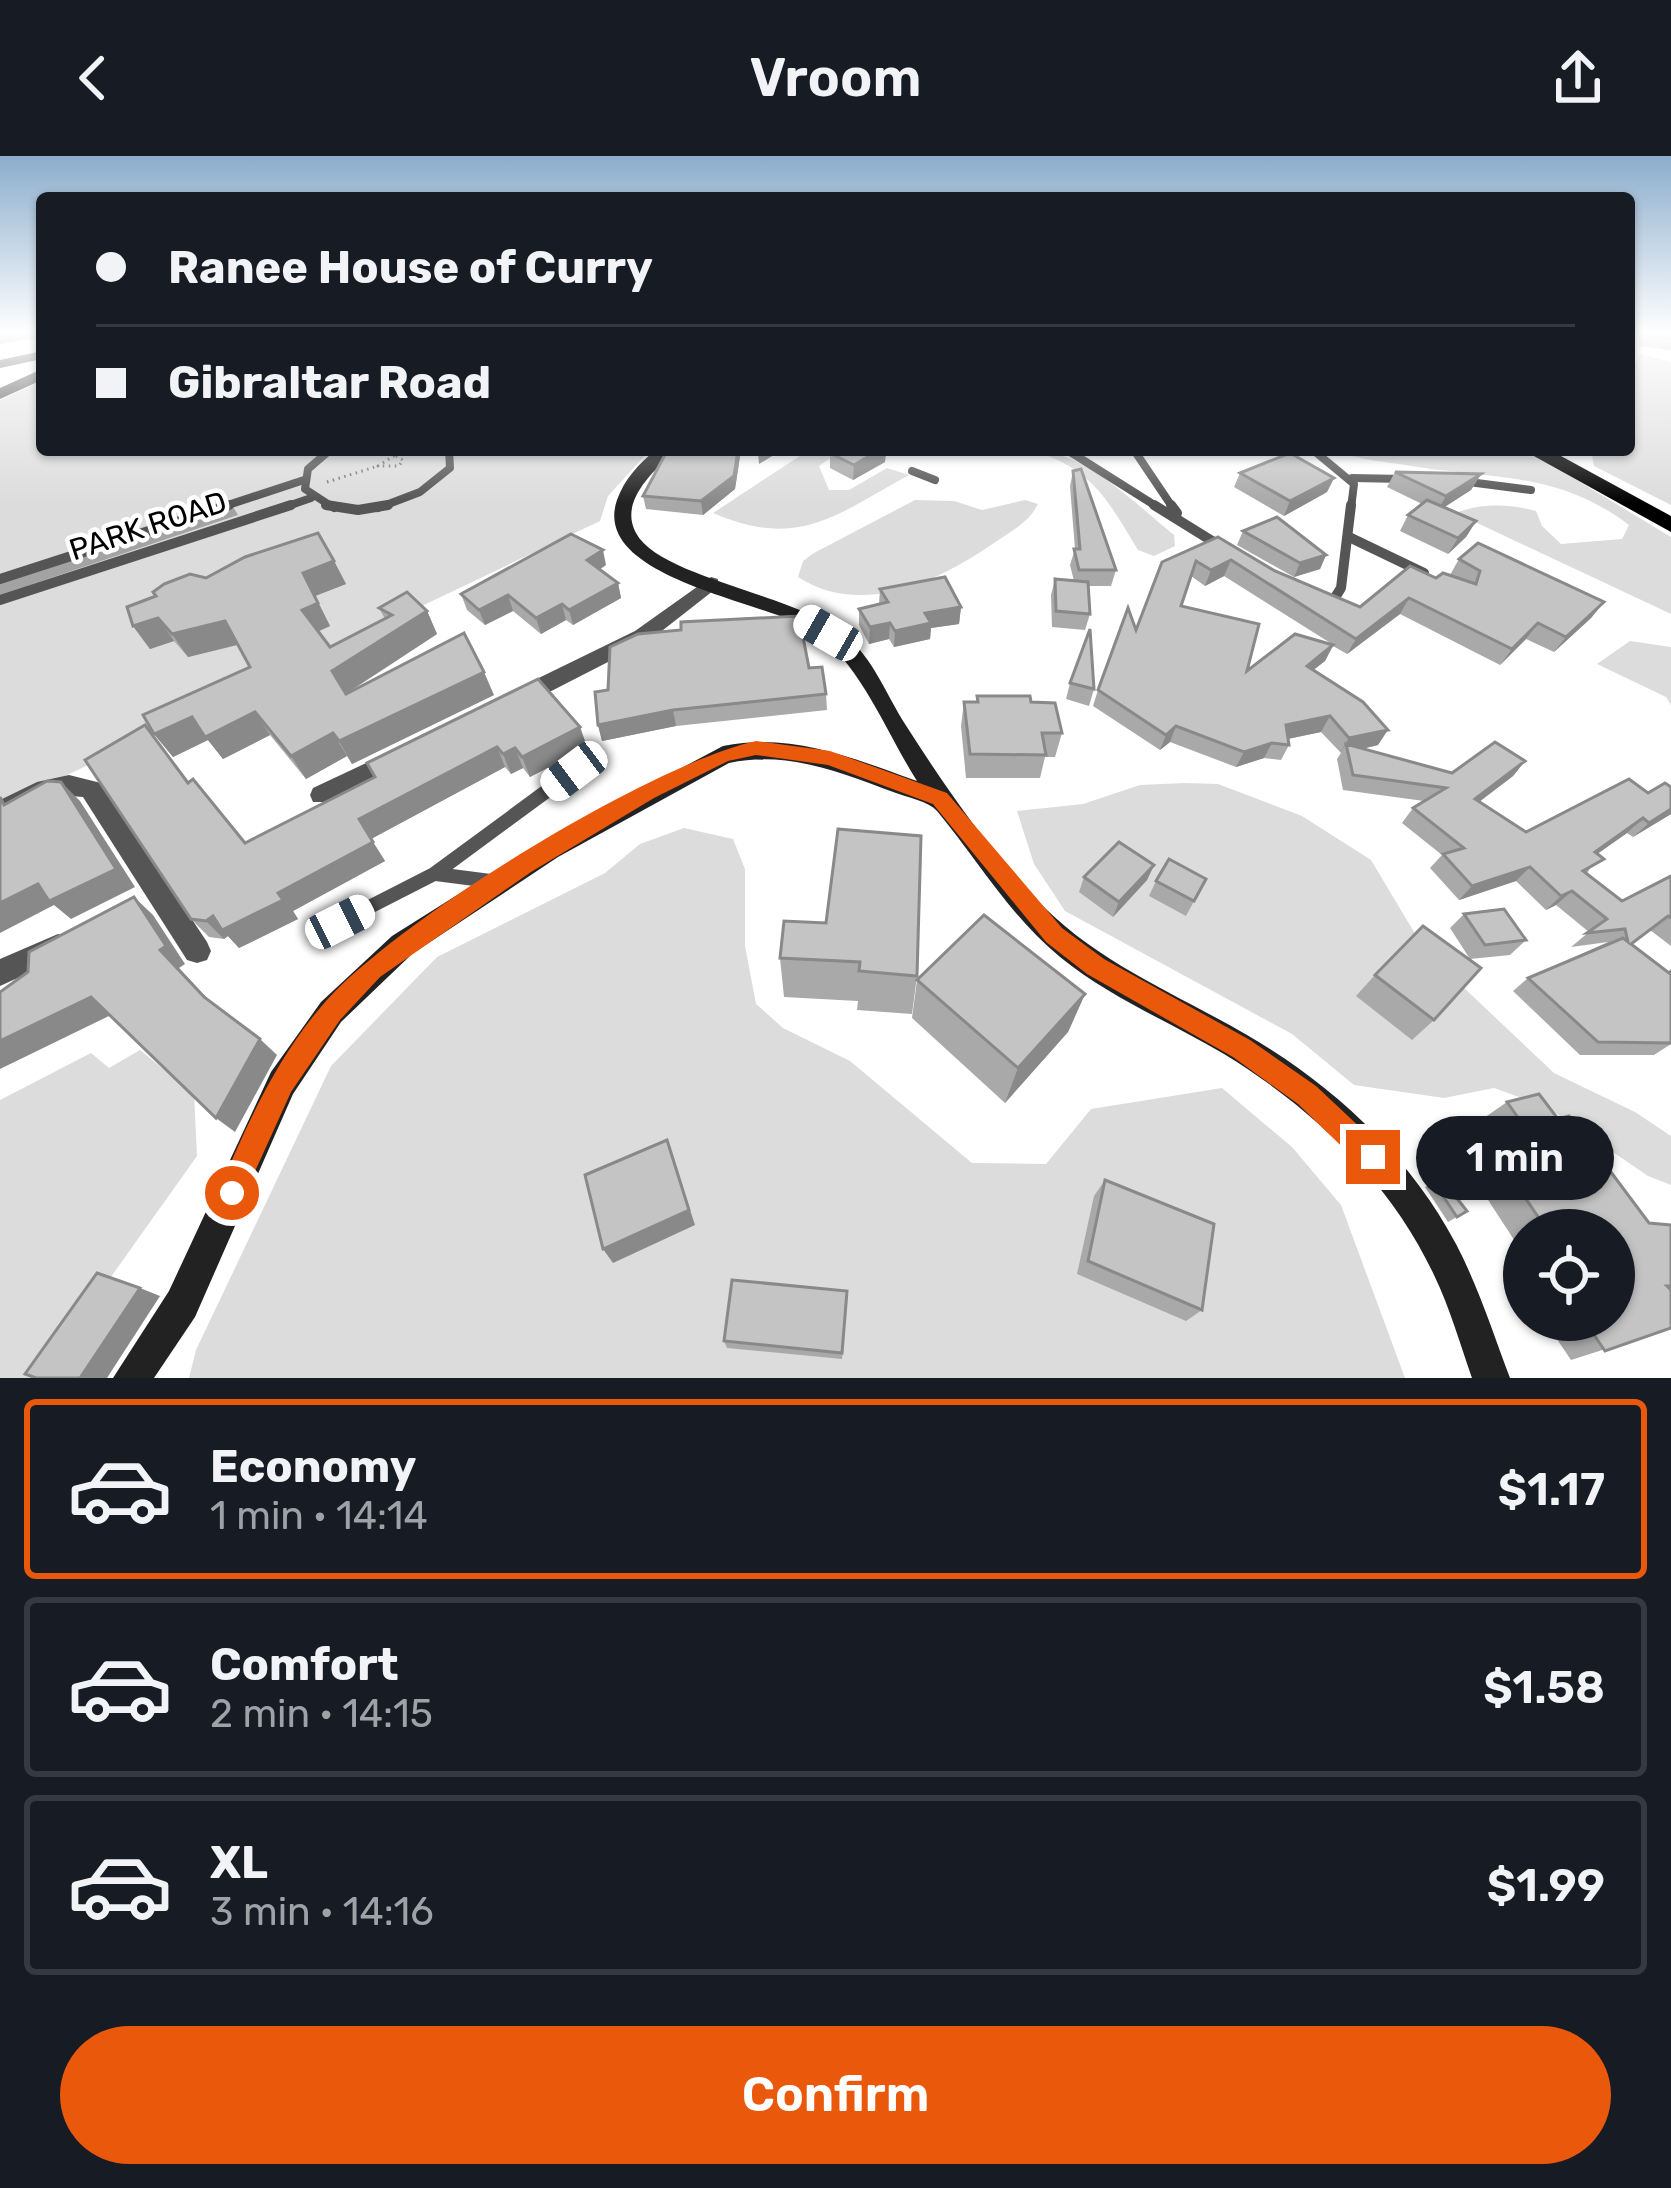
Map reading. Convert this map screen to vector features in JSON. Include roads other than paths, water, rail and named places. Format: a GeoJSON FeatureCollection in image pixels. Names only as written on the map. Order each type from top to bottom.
{"type":"FeatureCollection","features":[{"type":"Feature","properties":{"kind":"main road"},"geometry":{"type":"LineString","coordinates":[[1545,456],[1671,525]]}},
{"type":"Feature","properties":{"kind":"street"},"geometry":{"type":"LineString","coordinates":[[661,456],[633,485],[625,508],[626,532],[652,556],[806,620],[843,643],[940,799],[1054,935],[1096,967],[1242,1048],[1350,1133],[1395,1181],[1427,1227],[1492,1378]]}},
{"type":"Feature","properties":{"kind":"street"},"geometry":{"type":"LineString","coordinates":[[492,711],[641,636],[711,583]]}},
{"type":"Feature","properties":{"kind":"street"},"geometry":{"type":"LineString","coordinates":[[322,795],[428,742]]}},
{"type":"Feature","properties":{"kind":"street"},"geometry":{"type":"LineString","coordinates":[[132,1378],[182,1304],[282,1083],[332,1012],[402,945],[646,793],[723,755],[756,748],[830,758],[940,799]]}},
{"type":"Feature","properties":{"kind":"street"},"geometry":{"type":"LineString","coordinates":[[0,811],[60,783],[81,783],[98,797],[196,951]]}},
{"type":"Feature","properties":{"kind":"street"},"geometry":{"type":"LineString","coordinates":[[124,912],[161,893]]}},
{"type":"Feature","properties":{"kind":"street"},"geometry":{"type":"LineString","coordinates":[[0,973],[88,931]]}},
{"type":"Feature","properties":{"kind":"lane"},"geometry":{"type":"LineString","coordinates":[[327,456],[306,489],[349,509],[400,502],[440,481],[450,468],[449,456]]}},
{"type":"Feature","properties":{"kind":"lane"},"geometry":{"type":"LineString","coordinates":[[1076,456],[1242,560]]}},
{"type":"Feature","properties":{"kind":"lane"},"geometry":{"type":"LineString","coordinates":[[1138,456],[1181,519]]}},
{"type":"Feature","properties":{"kind":"lane"},"geometry":{"type":"LineString","coordinates":[[1321,456],[1352,478],[1417,479]]}},
{"type":"Feature","properties":{"kind":"lane"},"geometry":{"type":"LineString","coordinates":[[912,471],[935,480]]}},
{"type":"Feature","properties":{"kind":"lane"},"geometry":{"type":"LineString","coordinates":[[1314,599],[1340,594],[1352,478]]}},
{"type":"Feature","properties":{"kind":"lane"},"geometry":{"type":"LineString","coordinates":[[1455,481],[1531,490]]}},
{"type":"Feature","properties":{"kind":"lane","name":"PARK ROAD"},"geometry":{"type":"LineString","coordinates":[[0,578],[306,489]]}},
{"type":"Feature","properties":{"kind":"lane","name":"PARK ROAD"},"geometry":{"type":"LineString","coordinates":[[0,600],[306,489]]}},
{"type":"Feature","properties":{"kind":"lane"},"geometry":{"type":"LineString","coordinates":[[1349,537],[1442,581]]}},
{"type":"Feature","properties":{"kind":"lane"},"geometry":{"type":"LineString","coordinates":[[340,922],[434,874],[574,771]]}},
{"type":"Feature","properties":{"kind":"lane"},"geometry":{"type":"LineString","coordinates":[[434,874],[499,882]]}}]}
